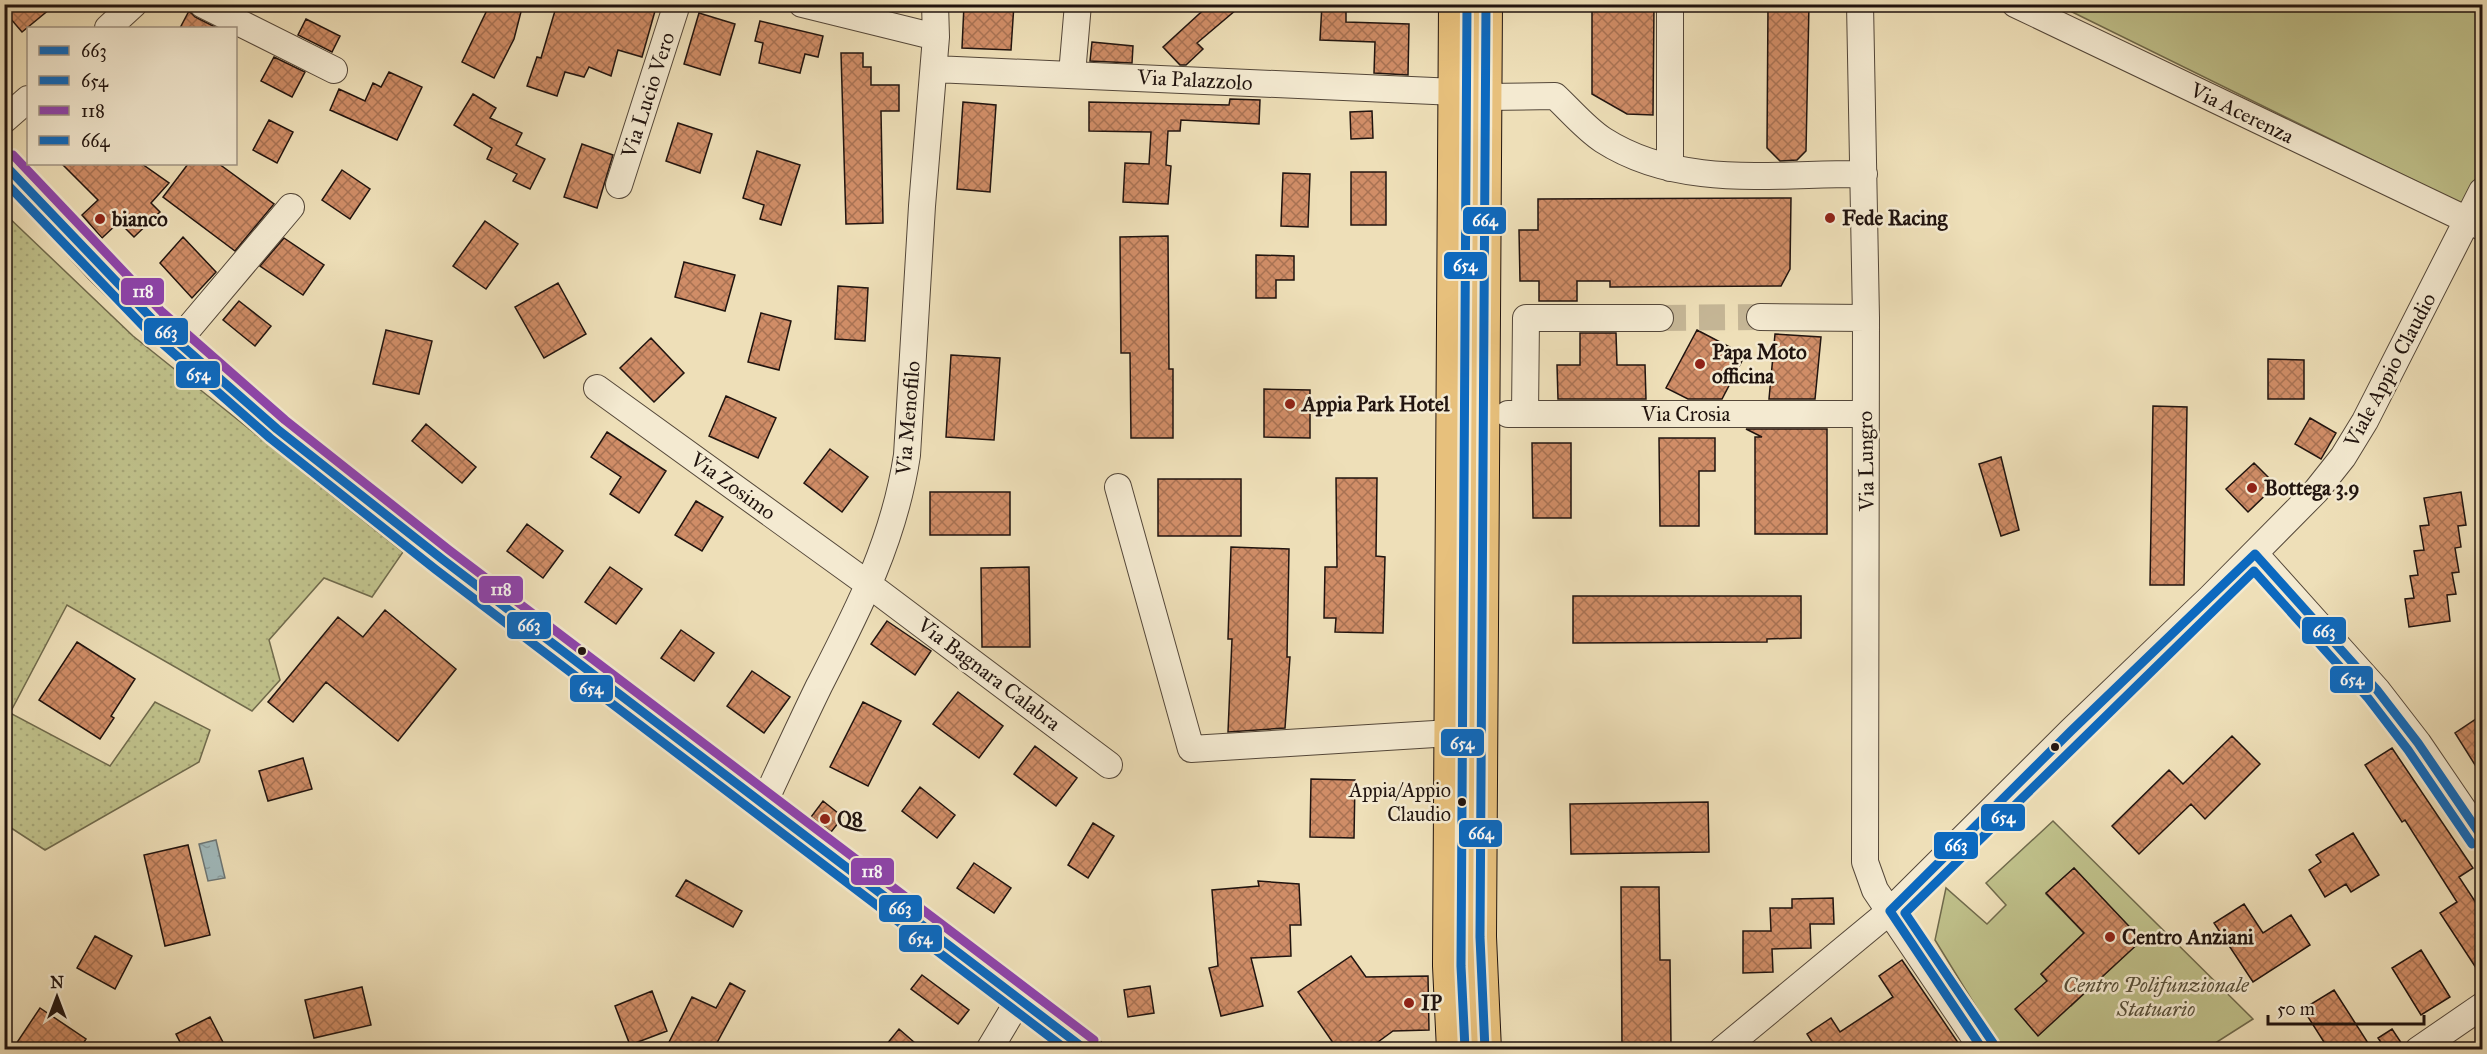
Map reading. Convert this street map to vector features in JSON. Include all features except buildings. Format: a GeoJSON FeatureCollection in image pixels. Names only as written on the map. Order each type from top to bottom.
{"type":"FeatureCollection","features":[{"type":"Feature","properties":{"kind":"main road"},"geometry":{"type":"LineString","coordinates":[[1455,4],[1471,95],[1485,414],[1480,926],[1485,1050]]}},
{"type":"Feature","properties":{"kind":"main road"},"geometry":{"type":"LineString","coordinates":[[1453,1050],[1449,979],[1451,733],[1471,95],[1486,4]]}},
{"type":"Feature","properties":{"kind":"main road"},"geometry":{"type":"LineString","coordinates":[[4,162],[100,267],[177,342],[255,410],[410,535],[1087,1050]]}},
{"type":"Feature","properties":{"kind":"street"},"geometry":{"type":"LineString","coordinates":[[109,27],[134,4]]}},
{"type":"Feature","properties":{"kind":"street"},"geometry":{"type":"LineString","coordinates":[[201,4],[334,70]]}},
{"type":"Feature","properties":{"kind":"street","name":"Via Lucio Vero"},"geometry":{"type":"LineString","coordinates":[[619,185],[677,4]]}},
{"type":"Feature","properties":{"kind":"street"},"geometry":{"type":"LineString","coordinates":[[802,4],[936,37]]}},
{"type":"Feature","properties":{"kind":"street","name":"Via Menofilo"},"geometry":{"type":"LineString","coordinates":[[764,803],[868,584],[891,532],[901,495],[907,456],[922,206],[934,69],[935,4]]}},
{"type":"Feature","properties":{"kind":"street"},"geometry":{"type":"LineString","coordinates":[[1072,74],[1078,4]]}},
{"type":"Feature","properties":{"kind":"street"},"geometry":{"type":"LineString","coordinates":[[1670,4],[1670,168]]}},
{"type":"Feature","properties":{"kind":"street","name":"Via Lungro"},"geometry":{"type":"LineString","coordinates":[[1860,4],[1866,318],[1865,862],[1875,890],[1983,1050]]}},
{"type":"Feature","properties":{"kind":"street","name":"Via Acerenza"},"geometry":{"type":"LineString","coordinates":[[2015,4],[2476,225]]}},
{"type":"Feature","properties":{"kind":"street","name":"Via Palazzolo"},"geometry":{"type":"LineString","coordinates":[[934,69],[1471,95],[1556,96],[1602,140],[1670,168],[1723,176],[1766,178],[1816,174],[1864,174]]}},
{"type":"Feature","properties":{"kind":"street"},"geometry":{"type":"LineString","coordinates":[[4,120],[20,100]]}},
{"type":"Feature","properties":{"kind":"street","name":"Viale Appio Claudio"},"geometry":{"type":"LineString","coordinates":[[1722,1050],[1890,911],[2071,730],[2255,554],[2316,491],[2354,440],[2476,225],[2482,191]]}},
{"type":"Feature","properties":{"kind":"street"},"geometry":{"type":"LineString","coordinates":[[177,342],[291,207]]}},
{"type":"Feature","properties":{"kind":"street"},"geometry":{"type":"LineString","coordinates":[[1760,317],[1866,318]]}},
{"type":"Feature","properties":{"kind":"street","name":"Via Crosia"},"geometry":{"type":"LineString","coordinates":[[1660,318],[1526,318],[1516,414],[1865,414]]}},
{"type":"Feature","properties":{"kind":"street","name":"Via Zosimo"},"geometry":{"type":"LineString","coordinates":[[597,387],[868,584]]}},
{"type":"Feature","properties":{"kind":"street"},"geometry":{"type":"LineString","coordinates":[[1118,487],[1191,749],[1451,733]]}},
{"type":"Feature","properties":{"kind":"street"},"geometry":{"type":"LineString","coordinates":[[2255,554],[2330,635],[2384,699],[2418,743],[2482,837]]}},
{"type":"Feature","properties":{"kind":"street","name":"Via Bagnara Calabra"},"geometry":{"type":"LineString","coordinates":[[868,584],[1109,765]]}},
{"type":"Feature","properties":{"kind":"street"},"geometry":{"type":"LineString","coordinates":[[989,1050],[1020,998]]}},
{"type":"Feature","properties":{"kind":"street"},"geometry":{"type":"LineString","coordinates":[[2418,1050],[2482,1006]]}},
{"type":"Feature","properties":{"kind":"green space"},"geometry":{"type":"Polygon","coordinates":[[[2058,5],[2482,5],[2482,165],[2464,205],[2058,5]]]}},
{"type":"Feature","properties":{"kind":"green space"},"geometry":{"type":"Polygon","coordinates":[[[4,213],[133,336],[403,552],[372,597],[324,578],[269,640],[280,680],[252,711],[67,605],[10,713],[110,766],[155,702],[210,730],[199,762],[45,850],[5,824],[4,213]]]}},
{"type":"Feature","properties":{"kind":"green space","name":"Centro Polifunzionale Statuario"},"geometry":{"type":"Polygon","coordinates":[[[2053,821],[2253,1019],[2206,1049],[2002,1049],[1935,940],[1946,888],[1987,924],[2006,905],[1986,883],[2053,821]],[[2074,868],[2046,894],[2084,933],[2041,974],[2071,1006],[2141,940],[2074,868]]]}},
{"type":"Feature","properties":{"kind":"water"},"geometry":{"type":"Polygon","coordinates":[[[216,840],[225,878],[208,881],[199,844],[216,840]]]}},
{"type":"Feature","properties":{"kind":"tunnel"},"geometry":{"type":"LineString","coordinates":[[1660,318],[1760,317]]}},
{"type":"Feature","properties":{"kind":"transit line","name":"654"},"geometry":{"type":"LineString","coordinates":[[1465,1049],[1461,966],[1467,4]]}},
{"type":"Feature","properties":{"kind":"transit line","name":"664"},"geometry":{"type":"LineString","coordinates":[[1485,1050],[1480,937],[1486,4]]}},
{"type":"Feature","properties":{"kind":"transit line","name":"118"},"geometry":{"type":"LineString","coordinates":[[13,155],[162,312],[285,420],[449,550],[1094,1040]]}},
{"type":"Feature","properties":{"kind":"transit line","name":"663"},"geometry":{"type":"LineString","coordinates":[[4,164],[154,321],[277,429],[442,559],[1086,1050]]}},
{"type":"Feature","properties":{"kind":"transit line","name":"654"},"geometry":{"type":"LineString","coordinates":[[4,181],[146,329],[270,438],[435,569],[1067,1050]]}},
{"type":"Feature","properties":{"kind":"transit line","name":"663"},"geometry":{"type":"LineString","coordinates":[[1983,1050],[1890,911],[2071,731],[2255,554],[2377,690],[2418,743],[2482,837]]}},
{"type":"Feature","properties":{"kind":"transit line","name":"654"},"geometry":{"type":"LineString","coordinates":[[1993,1043],[1905,913],[2254,571],[2368,698],[2408,750],[2472,844]]}},
{"type":"Feature","properties":{"kind":"place","name":"Fede Racing"},"geometry":{"type":"Point","coordinates":[1830,218]}},
{"type":"Feature","properties":{"kind":"place","name":"bianco"},"geometry":{"type":"Point","coordinates":[100,219]}},
{"type":"Feature","properties":{"kind":"place","name":"Papa Moto officina"},"geometry":{"type":"Point","coordinates":[1700,364]}},
{"type":"Feature","properties":{"kind":"place","name":"Appia Park Hotel"},"geometry":{"type":"Point","coordinates":[1290,404]}},
{"type":"Feature","properties":{"kind":"place","name":"Bottega 3.9"},"geometry":{"type":"Point","coordinates":[2252,488]}},
{"type":"Feature","properties":{"kind":"place","name":"Appia/Appio Claudio"},"geometry":{"type":"Point","coordinates":[1462,802]}},
{"type":"Feature","properties":{"kind":"place","name":"Q8"},"geometry":{"type":"Point","coordinates":[825,819]}},
{"type":"Feature","properties":{"kind":"place","name":"Centro Anziani"},"geometry":{"type":"Point","coordinates":[2110,937]}},
{"type":"Feature","properties":{"kind":"place","name":"IP"},"geometry":{"type":"Point","coordinates":[1409,1003]}}]}
